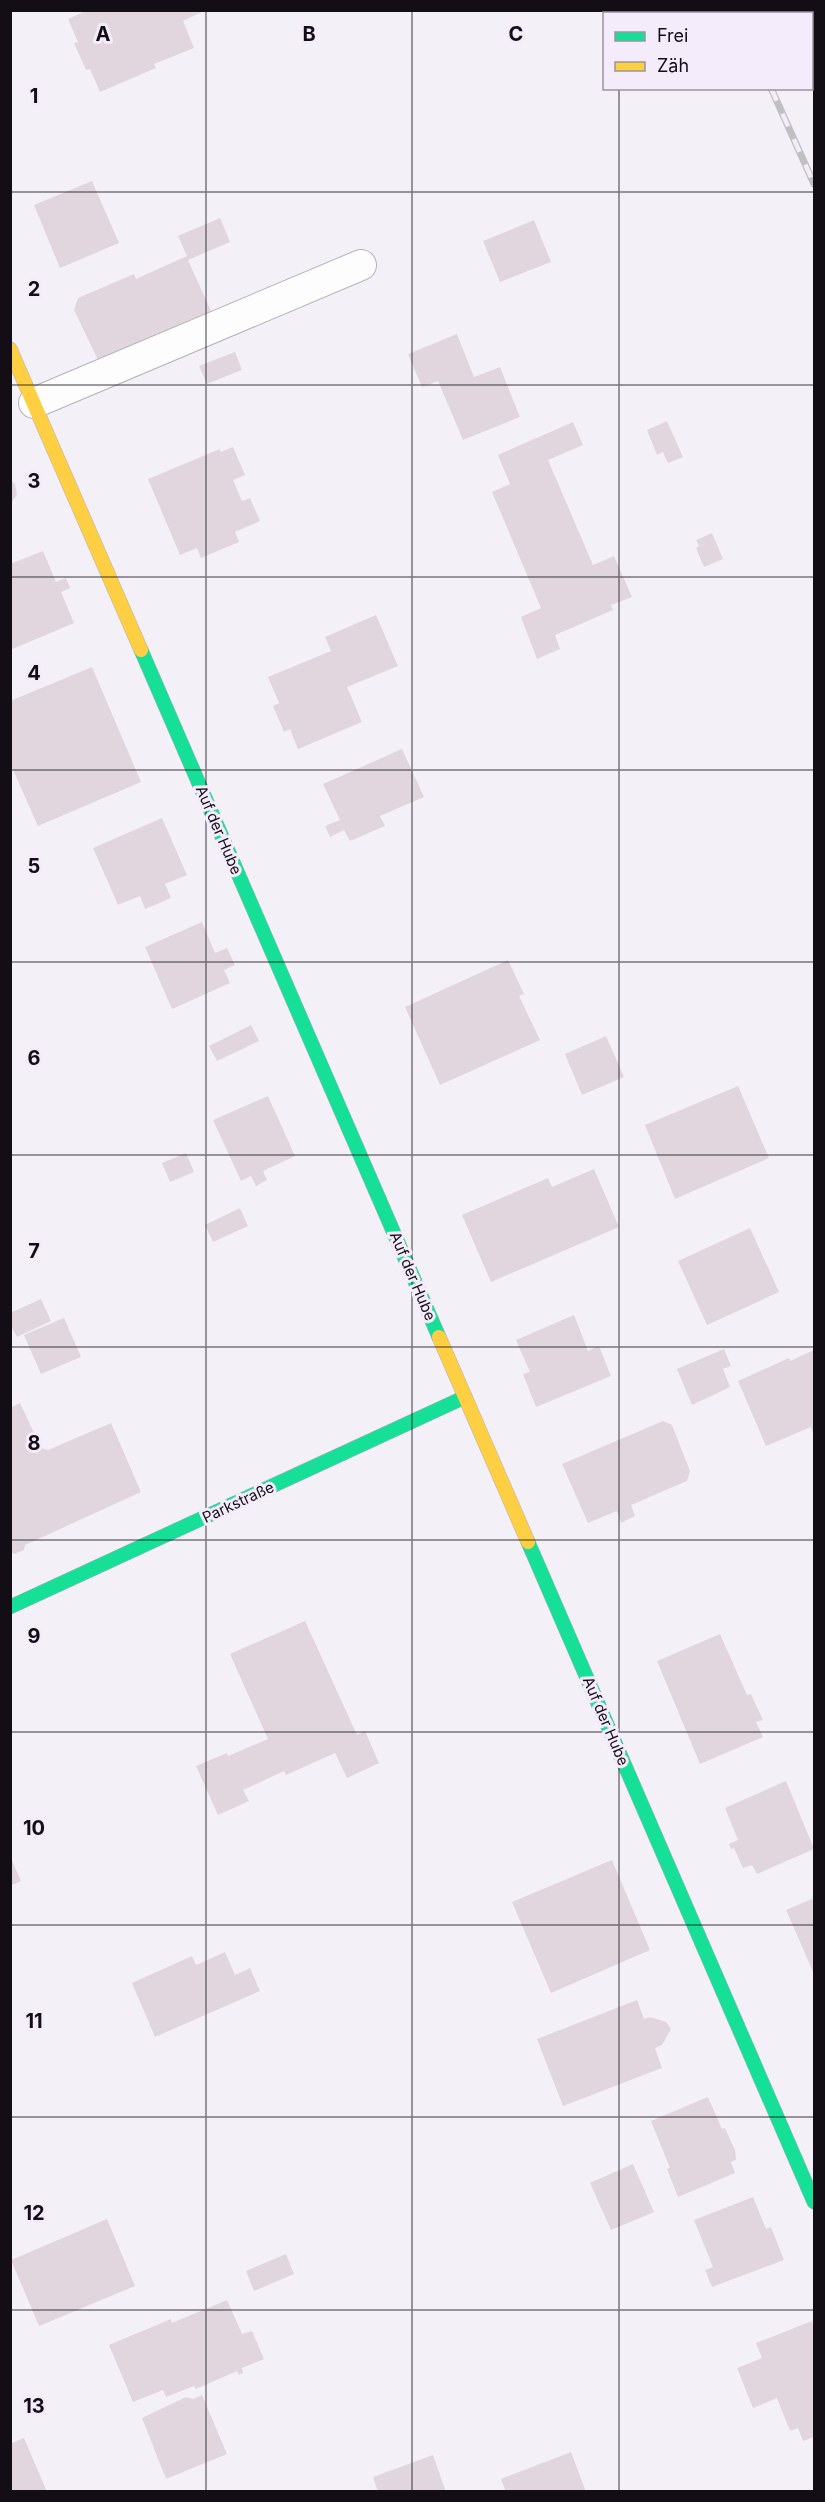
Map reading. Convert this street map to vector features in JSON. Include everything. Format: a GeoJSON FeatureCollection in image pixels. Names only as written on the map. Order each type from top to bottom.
{"type":"FeatureCollection","features":[{"type":"Feature","properties":{"kind":"street","name":"Auf der Hube"},"geometry":{"type":"LineString","coordinates":[[10,350],[814,2202]]}},
{"type":"Feature","properties":{"kind":"street","name":"Parkstraße"},"geometry":{"type":"LineString","coordinates":[[10,1607],[465,1397]]}},
{"type":"Feature","properties":{"kind":"lane"},"geometry":{"type":"LineString","coordinates":[[34,404],[361,265]]}},
{"type":"Feature","properties":{"kind":"building"},"geometry":{"type":"Polygon","coordinates":[[[88,10],[206,10],[183,21],[194,48],[154,64],[156,68],[100,92],[90,69],[86,70],[74,43],[78,42],[68,19],[88,10]]]}},
{"type":"Feature","properties":{"kind":"building"},"geometry":{"type":"Polygon","coordinates":[[[92,181],[119,243],[60,268],[34,205],[92,181]]]}},
{"type":"Feature","properties":{"kind":"building"},"geometry":{"type":"Polygon","coordinates":[[[220,218],[230,242],[188,260],[211,311],[98,360],[74,310],[78,298],[134,274],[136,279],[187,256],[178,236],[220,218]]]}},
{"type":"Feature","properties":{"kind":"building"},"geometry":{"type":"Polygon","coordinates":[[[534,220],[551,262],[500,282],[483,241],[534,220]]]}},
{"type":"Feature","properties":{"kind":"building"},"geometry":{"type":"Polygon","coordinates":[[[457,334],[474,377],[500,367],[520,417],[463,440],[438,381],[422,387],[408,354],[457,334]]]}},
{"type":"Feature","properties":{"kind":"building"},"geometry":{"type":"Polygon","coordinates":[[[235,352],[242,370],[207,384],[199,366],[235,352]]]}},
{"type":"Feature","properties":{"kind":"building"},"geometry":{"type":"Polygon","coordinates":[[[667,421],[683,457],[668,463],[663,452],[657,455],[647,430],[667,421]]]}},
{"type":"Feature","properties":{"kind":"building"},"geometry":{"type":"Polygon","coordinates":[[[573,422],[583,445],[548,460],[593,565],[614,556],[632,597],[611,605],[613,610],[555,635],[560,649],[537,659],[521,617],[541,608],[492,492],[510,484],[498,455],[573,422]]]}},
{"type":"Feature","properties":{"kind":"building"},"geometry":{"type":"Polygon","coordinates":[[[233,447],[245,475],[233,480],[242,501],[250,498],[260,521],[235,532],[239,542],[201,558],[197,548],[180,555],[148,479],[220,449],[221,452],[233,447]]]}},
{"type":"Feature","properties":{"kind":"building"},"geometry":{"type":"Polygon","coordinates":[[[10,479],[15,484],[17,495],[10,504],[10,479]]]}},
{"type":"Feature","properties":{"kind":"building"},"geometry":{"type":"Polygon","coordinates":[[[712,533],[723,559],[704,567],[696,548],[699,546],[696,540],[712,533]]]}},
{"type":"Feature","properties":{"kind":"building"},"geometry":{"type":"Polygon","coordinates":[[[43,551],[56,582],[66,578],[70,588],[61,592],[74,623],[10,650],[10,564],[43,551]]]}},
{"type":"Feature","properties":{"kind":"building"},"geometry":{"type":"Polygon","coordinates":[[[376,615],[398,666],[347,687],[362,722],[298,749],[290,729],[284,732],[273,706],[279,703],[268,677],[331,651],[325,637],[376,615]]]}},
{"type":"Feature","properties":{"kind":"building"},"geometry":{"type":"Polygon","coordinates":[[[92,667],[141,782],[38,826],[10,763],[10,701],[92,667]]]}},
{"type":"Feature","properties":{"kind":"building"},"geometry":{"type":"Polygon","coordinates":[[[402,749],[424,797],[380,816],[385,826],[350,841],[344,830],[330,837],[325,826],[340,820],[323,784],[402,749]]]}},
{"type":"Feature","properties":{"kind":"building"},"geometry":{"type":"Polygon","coordinates":[[[162,818],[187,875],[165,884],[171,898],[145,909],[140,896],[118,905],[93,848],[162,818]]]}},
{"type":"Feature","properties":{"kind":"building"},"geometry":{"type":"Polygon","coordinates":[[[202,922],[215,953],[227,948],[235,965],[224,970],[230,983],[172,1009],[145,947],[202,922]]]}},
{"type":"Feature","properties":{"kind":"building"},"geometry":{"type":"Polygon","coordinates":[[[508,960],[524,994],[519,996],[540,1040],[440,1085],[405,1007],[508,960]]]}},
{"type":"Feature","properties":{"kind":"building"},"geometry":{"type":"Polygon","coordinates":[[[251,1025],[259,1041],[217,1061],[209,1046],[251,1025]]]}},
{"type":"Feature","properties":{"kind":"building"},"geometry":{"type":"Polygon","coordinates":[[[606,1036],[624,1077],[582,1095],[565,1054],[606,1036]]]}},
{"type":"Feature","properties":{"kind":"building"},"geometry":{"type":"Polygon","coordinates":[[[738,1086],[769,1158],[675,1199],[645,1125],[738,1086]]]}},
{"type":"Feature","properties":{"kind":"building"},"geometry":{"type":"Polygon","coordinates":[[[268,1096],[295,1156],[263,1171],[267,1180],[256,1186],[251,1176],[241,1181],[213,1120],[268,1096]]]}},
{"type":"Feature","properties":{"kind":"building"},"geometry":{"type":"Polygon","coordinates":[[[186,1153],[194,1172],[170,1182],[162,1163],[186,1153]]]}},
{"type":"Feature","properties":{"kind":"building"},"geometry":{"type":"Polygon","coordinates":[[[594,1169],[619,1227],[491,1282],[462,1215],[548,1178],[552,1187],[594,1169]]]}},
{"type":"Feature","properties":{"kind":"building"},"geometry":{"type":"Polygon","coordinates":[[[240,1208],[248,1226],[213,1242],[205,1225],[240,1208]]]}},
{"type":"Feature","properties":{"kind":"building"},"geometry":{"type":"Polygon","coordinates":[[[750,1228],[779,1292],[707,1325],[678,1261],[750,1228]]]}},
{"type":"Feature","properties":{"kind":"building"},"geometry":{"type":"Polygon","coordinates":[[[41,1299],[51,1321],[17,1337],[10,1324],[10,1313],[41,1299]]]}},
{"type":"Feature","properties":{"kind":"building"},"geometry":{"type":"Polygon","coordinates":[[[574,1315],[588,1351],[599,1346],[611,1376],[536,1407],[523,1374],[530,1372],[516,1340],[574,1315]]]}},
{"type":"Feature","properties":{"kind":"building"},"geometry":{"type":"Polygon","coordinates":[[[64,1318],[81,1357],[41,1374],[24,1335],[64,1318]]]}},
{"type":"Feature","properties":{"kind":"building"},"geometry":{"type":"Polygon","coordinates":[[[724,1349],[731,1366],[723,1369],[730,1387],[692,1405],[677,1369],[724,1349]]]}},
{"type":"Feature","properties":{"kind":"building"},"geometry":{"type":"Polygon","coordinates":[[[814,1350],[814,1436],[811,1427],[766,1446],[738,1381],[789,1358],[790,1361],[814,1350]]]}},
{"type":"Feature","properties":{"kind":"building"},"geometry":{"type":"Polygon","coordinates":[[[20,1403],[41,1448],[48,1450],[111,1423],[141,1492],[25,1545],[24,1550],[15,1554],[10,1552],[10,1408],[20,1403]]]}},
{"type":"Feature","properties":{"kind":"building"},"geometry":{"type":"Polygon","coordinates":[[[663,1421],[672,1425],[690,1471],[687,1481],[631,1505],[635,1516],[621,1523],[617,1511],[588,1523],[562,1464],[663,1421]]]}},
{"type":"Feature","properties":{"kind":"building"},"geometry":{"type":"Polygon","coordinates":[[[305,1621],[357,1735],[365,1731],[379,1763],[347,1778],[335,1753],[286,1775],[284,1771],[243,1790],[249,1801],[218,1815],[196,1766],[227,1753],[228,1756],[268,1739],[230,1654],[305,1621]]]}},
{"type":"Feature","properties":{"kind":"building"},"geometry":{"type":"Polygon","coordinates":[[[720,1634],[747,1695],[751,1694],[763,1720],[756,1722],[763,1737],[700,1764],[657,1661],[720,1634]]]}},
{"type":"Feature","properties":{"kind":"building"},"geometry":{"type":"Polygon","coordinates":[[[786,1781],[814,1849],[757,1874],[752,1865],[743,1868],[734,1848],[731,1849],[729,1844],[738,1840],[725,1808],[786,1781]]]}},
{"type":"Feature","properties":{"kind":"building"},"geometry":{"type":"Polygon","coordinates":[[[10,1856],[21,1881],[10,1886],[10,1856]]]}},
{"type":"Feature","properties":{"kind":"building"},"geometry":{"type":"Polygon","coordinates":[[[612,1860],[650,1950],[551,1993],[512,1902],[612,1860]]]}},
{"type":"Feature","properties":{"kind":"building"},"geometry":{"type":"Polygon","coordinates":[[[814,1898],[814,1974],[786,1910],[814,1898]]]}},
{"type":"Feature","properties":{"kind":"building"},"geometry":{"type":"Polygon","coordinates":[[[225,1952],[235,1975],[250,1968],[260,1991],[155,2037],[132,1983],[192,1956],[196,1965],[225,1952]]]}},
{"type":"Feature","properties":{"kind":"building"},"geometry":{"type":"Polygon","coordinates":[[[637,2000],[644,2019],[650,2017],[666,2022],[671,2029],[662,2045],[655,2048],[662,2068],[563,2106],[537,2039],[637,2000]]]}},
{"type":"Feature","properties":{"kind":"building"},"geometry":{"type":"Polygon","coordinates":[[[708,2097],[722,2129],[725,2128],[735,2150],[736,2160],[731,2162],[735,2173],[678,2197],[667,2169],[670,2168],[651,2121],[708,2097]]]}},
{"type":"Feature","properties":{"kind":"building"},"geometry":{"type":"Polygon","coordinates":[[[633,2164],[654,2212],[611,2230],[590,2183],[633,2164]]]}},
{"type":"Feature","properties":{"kind":"building"},"geometry":{"type":"Polygon","coordinates":[[[753,2197],[766,2229],[771,2227],[784,2260],[712,2287],[705,2270],[713,2267],[694,2220],[753,2197]]]}},
{"type":"Feature","properties":{"kind":"building"},"geometry":{"type":"Polygon","coordinates":[[[107,2219],[135,2286],[39,2326],[11,2260],[107,2219]]]}},
{"type":"Feature","properties":{"kind":"building"},"geometry":{"type":"Polygon","coordinates":[[[286,2254],[294,2274],[254,2291],[246,2271],[286,2254]]]}},
{"type":"Feature","properties":{"kind":"building"},"geometry":{"type":"Polygon","coordinates":[[[227,2300],[242,2334],[252,2331],[264,2359],[242,2368],[243,2373],[239,2375],[237,2371],[196,2389],[194,2386],[166,2397],[163,2390],[133,2402],[109,2345],[171,2319],[172,2323],[227,2300]]]}},
{"type":"Feature","properties":{"kind":"building"},"geometry":{"type":"Polygon","coordinates":[[[812,2321],[814,2328],[814,2437],[803,2441],[798,2428],[790,2431],[777,2398],[753,2408],[737,2368],[762,2358],[756,2343],[812,2321]]]}},
{"type":"Feature","properties":{"kind":"building"},"geometry":{"type":"Polygon","coordinates":[[[202,2395],[227,2454],[166,2479],[142,2418],[186,2397],[193,2399],[202,2395]]]}},
{"type":"Feature","properties":{"kind":"building"},"geometry":{"type":"Polygon","coordinates":[[[24,2438],[47,2492],[10,2492],[10,2444],[24,2438]]]}},
{"type":"Feature","properties":{"kind":"building"},"geometry":{"type":"Polygon","coordinates":[[[571,2452],[586,2492],[506,2492],[501,2479],[571,2452]]]}},
{"type":"Feature","properties":{"kind":"building"},"geometry":{"type":"Polygon","coordinates":[[[433,2455],[446,2492],[378,2492],[373,2477],[433,2455]]]}},
{"type":"Feature","properties":{"kind":"railway"},"geometry":{"type":"LineString","coordinates":[[772,90],[814,184]]}},
{"type":"Feature","properties":{"kind":"traffic: fast"},"geometry":{"type":"LineString","coordinates":[[141,650],[439,1337]]}},
{"type":"Feature","properties":{"kind":"traffic: fast"},"geometry":{"type":"LineString","coordinates":[[10,1607],[465,1397]]}},
{"type":"Feature","properties":{"kind":"traffic: fast"},"geometry":{"type":"LineString","coordinates":[[528,1542],[814,2202]]}},
{"type":"Feature","properties":{"kind":"traffic: slow"},"geometry":{"type":"LineString","coordinates":[[10,349],[141,650]]}},
{"type":"Feature","properties":{"kind":"traffic: slow"},"geometry":{"type":"LineString","coordinates":[[439,1337],[528,1542]]}}]}
